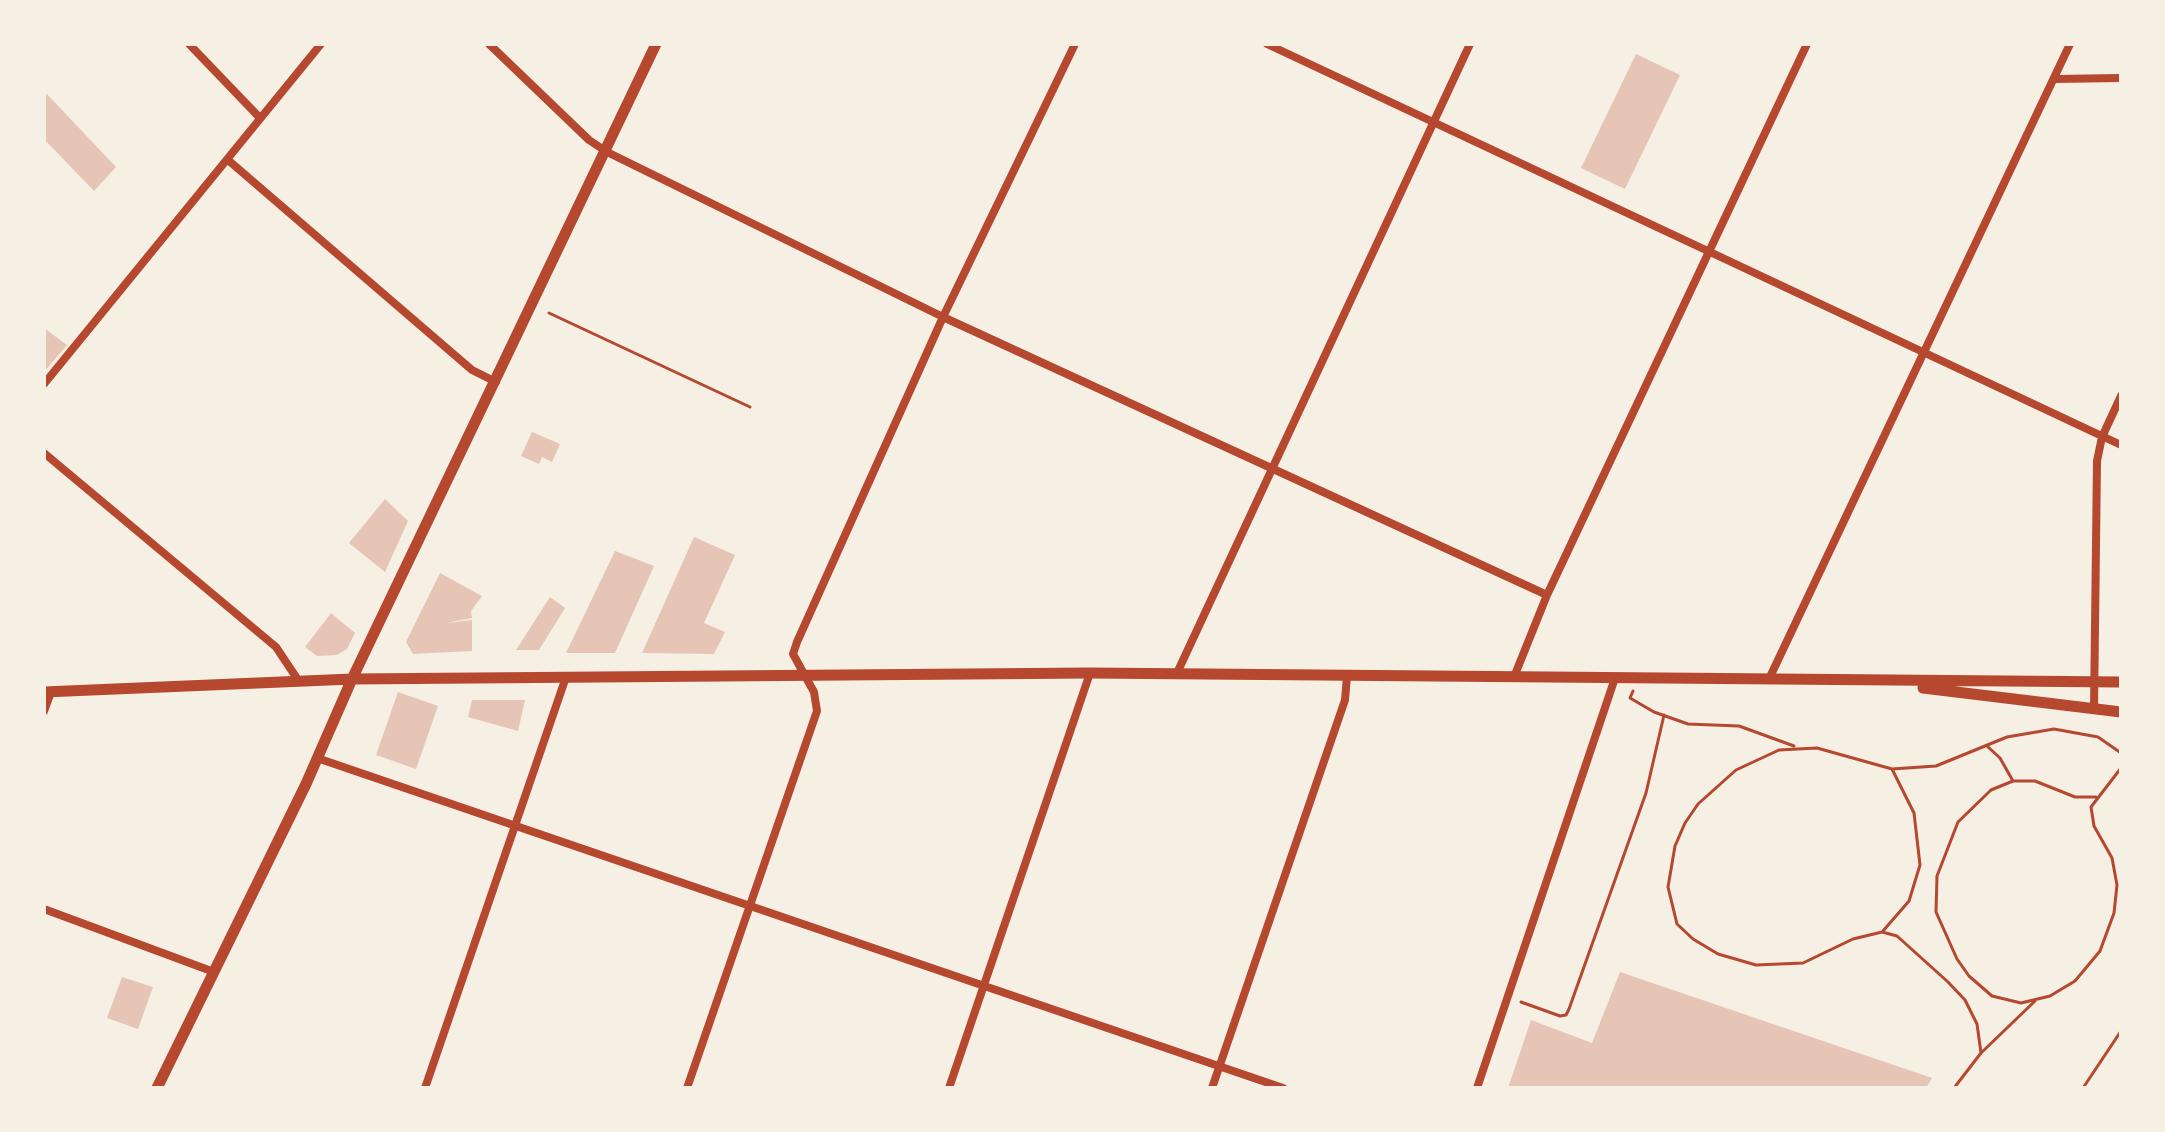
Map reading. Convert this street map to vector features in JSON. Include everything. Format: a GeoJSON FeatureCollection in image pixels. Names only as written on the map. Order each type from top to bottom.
{"type":"FeatureCollection","features":[{"type":"Feature","properties":{"kind":"main road"},"geometry":{"type":"LineString","coordinates":[[157,1088],[656,44]]}},
{"type":"Feature","properties":{"kind":"main road"},"geometry":{"type":"LineString","coordinates":[[48,692],[352,679],[1090,673],[2121,682]]}},
{"type":"Feature","properties":{"kind":"main road"},"geometry":{"type":"LineString","coordinates":[[1879,682],[2121,712]]}},
{"type":"Feature","properties":{"kind":"street"},"geometry":{"type":"LineString","coordinates":[[189,44],[260,118]]}},
{"type":"Feature","properties":{"kind":"street"},"geometry":{"type":"LineString","coordinates":[[44,384],[321,44]]}},
{"type":"Feature","properties":{"kind":"street"},"geometry":{"type":"LineString","coordinates":[[489,44],[589,140],[607,152],[943,317],[1547,595]]}},
{"type":"Feature","properties":{"kind":"street"},"geometry":{"type":"LineString","coordinates":[[687,1088],[817,711],[814,692],[793,654],[797,642],[943,317],[1075,44]]}},
{"type":"Feature","properties":{"kind":"street"},"geometry":{"type":"LineString","coordinates":[[1267,44],[2121,445]]}},
{"type":"Feature","properties":{"kind":"street"},"geometry":{"type":"LineString","coordinates":[[1177,673],[1470,44]]}},
{"type":"Feature","properties":{"kind":"street"},"geometry":{"type":"LineString","coordinates":[[1514,677],[1547,595],[1807,44]]}},
{"type":"Feature","properties":{"kind":"street"},"geometry":{"type":"LineString","coordinates":[[1769,679],[2070,44]]}},
{"type":"Feature","properties":{"kind":"street"},"geometry":{"type":"LineString","coordinates":[[2054,79],[2121,78]]}},
{"type":"Feature","properties":{"kind":"street"},"geometry":{"type":"LineString","coordinates":[[228,160],[472,370],[496,382]]}},
{"type":"Feature","properties":{"kind":"street"},"geometry":{"type":"LineString","coordinates":[[2094,710],[2097,461],[2102,437],[2121,396]]}},
{"type":"Feature","properties":{"kind":"street"},"geometry":{"type":"LineString","coordinates":[[44,453],[276,647],[298,680]]}},
{"type":"Feature","properties":{"kind":"street"},"geometry":{"type":"LineString","coordinates":[[949,1088],[1090,673]]}},
{"type":"Feature","properties":{"kind":"street"},"geometry":{"type":"LineString","coordinates":[[1212,1088],[1345,700],[1347,676]]}},
{"type":"Feature","properties":{"kind":"street"},"geometry":{"type":"LineString","coordinates":[[425,1088],[512,826],[566,677]]}},
{"type":"Feature","properties":{"kind":"street"},"geometry":{"type":"LineString","coordinates":[[1477,1088],[1615,678]]}},
{"type":"Feature","properties":{"kind":"street"},"geometry":{"type":"LineString","coordinates":[[44,711],[48,692]]}},
{"type":"Feature","properties":{"kind":"street"},"geometry":{"type":"LineString","coordinates":[[317,758],[1283,1088]]}},
{"type":"Feature","properties":{"kind":"street"},"geometry":{"type":"LineString","coordinates":[[44,909],[214,972]]}},
{"type":"Feature","properties":{"kind":"path"},"geometry":{"type":"LineString","coordinates":[[549,313],[750,407]]}},
{"type":"Feature","properties":{"kind":"path"},"geometry":{"type":"LineString","coordinates":[[1630,698],[1688,724],[1739,726],[1798,747],[1840,752],[1892,769],[1936,766],[2007,737],[2054,729],[2098,737],[2121,753]]}},
{"type":"Feature","properties":{"kind":"path"},"geometry":{"type":"LineString","coordinates":[[1508,997],[1566,1015],[1646,793],[1664,715]]}},
{"type":"Feature","properties":{"kind":"path"},"geometry":{"type":"LineString","coordinates":[[1986,745],[2000,758],[2013,781]]}},
{"type":"Feature","properties":{"kind":"path"},"geometry":{"type":"LineString","coordinates":[[1798,747],[1759,756],[1736,770],[1715,786],[1692,813],[1675,846],[1670,869],[1670,907],[1677,924],[1693,939],[1718,954],[1737,961],[1780,966],[1803,963],[1853,939],[1882,932],[1897,936],[1965,1000],[1977,1024],[1981,1053]]}},
{"type":"Feature","properties":{"kind":"path"},"geometry":{"type":"LineString","coordinates":[[1954,1088],[1981,1053],[2035,1001],[2061,990],[2088,968],[2100,951],[2114,913],[2115,870],[2090,815],[2096,797],[2121,768]]}},
{"type":"Feature","properties":{"kind":"path"},"geometry":{"type":"LineString","coordinates":[[1882,932],[1909,901],[1920,865],[1914,813],[1892,769]]}},
{"type":"Feature","properties":{"kind":"path"},"geometry":{"type":"LineString","coordinates":[[2035,1001],[2003,1000],[1981,988],[1957,959],[1936,912],[1937,876],[1958,822],[1991,790],[2013,781],[2035,781],[2075,797],[2096,797]]}},
{"type":"Feature","properties":{"kind":"path"},"geometry":{"type":"LineString","coordinates":[[2083,1088],[2121,1031]]}},
{"type":"Feature","properties":{"kind":"building"},"geometry":{"type":"Polygon","coordinates":[[[1636,54],[1680,75],[1625,189],[1581,168],[1636,54]]]}},
{"type":"Feature","properties":{"kind":"building"},"geometry":{"type":"Polygon","coordinates":[[[44,91],[116,167],[94,191],[44,139],[44,91]]]}},
{"type":"Feature","properties":{"kind":"building"},"geometry":{"type":"Polygon","coordinates":[[[44,328],[67,345],[44,372],[44,328]]]}},
{"type":"Feature","properties":{"kind":"building"},"geometry":{"type":"Polygon","coordinates":[[[532,432],[560,444],[552,462],[542,457],[539,464],[521,456],[532,432]]]}},
{"type":"Feature","properties":{"kind":"building"},"geometry":{"type":"Polygon","coordinates":[[[385,499],[408,521],[385,572],[349,543],[385,499]]]}},
{"type":"Feature","properties":{"kind":"building"},"geometry":{"type":"Polygon","coordinates":[[[694,537],[735,555],[704,623],[725,632],[714,654],[642,653],[694,537]]]}},
{"type":"Feature","properties":{"kind":"building"},"geometry":{"type":"Polygon","coordinates":[[[615,551],[654,566],[615,653],[566,653],[615,551]]]}},
{"type":"Feature","properties":{"kind":"building"},"geometry":{"type":"Polygon","coordinates":[[[440,573],[482,596],[471,611],[472,618],[446,623],[472,620],[472,651],[413,654],[406,642],[440,573]]]}},
{"type":"Feature","properties":{"kind":"building"},"geometry":{"type":"Polygon","coordinates":[[[550,597],[565,608],[539,650],[516,650],[550,597]]]}},
{"type":"Feature","properties":{"kind":"building"},"geometry":{"type":"Polygon","coordinates":[[[331,613],[355,633],[347,649],[337,655],[317,656],[305,647],[331,613]]]}},
{"type":"Feature","properties":{"kind":"building"},"geometry":{"type":"Polygon","coordinates":[[[398,692],[438,706],[416,769],[376,755],[398,692]]]}},
{"type":"Feature","properties":{"kind":"building"},"geometry":{"type":"Polygon","coordinates":[[[472,700],[525,700],[518,731],[468,717],[472,700]]]}},
{"type":"Feature","properties":{"kind":"building"},"geometry":{"type":"Polygon","coordinates":[[[1620,972],[1932,1078],[1926,1088],[1508,1088],[1531,1020],[1592,1043],[1620,972]]]}},
{"type":"Feature","properties":{"kind":"building"},"geometry":{"type":"Polygon","coordinates":[[[122,977],[153,987],[138,1029],[107,1018],[122,977]]]}}]}
